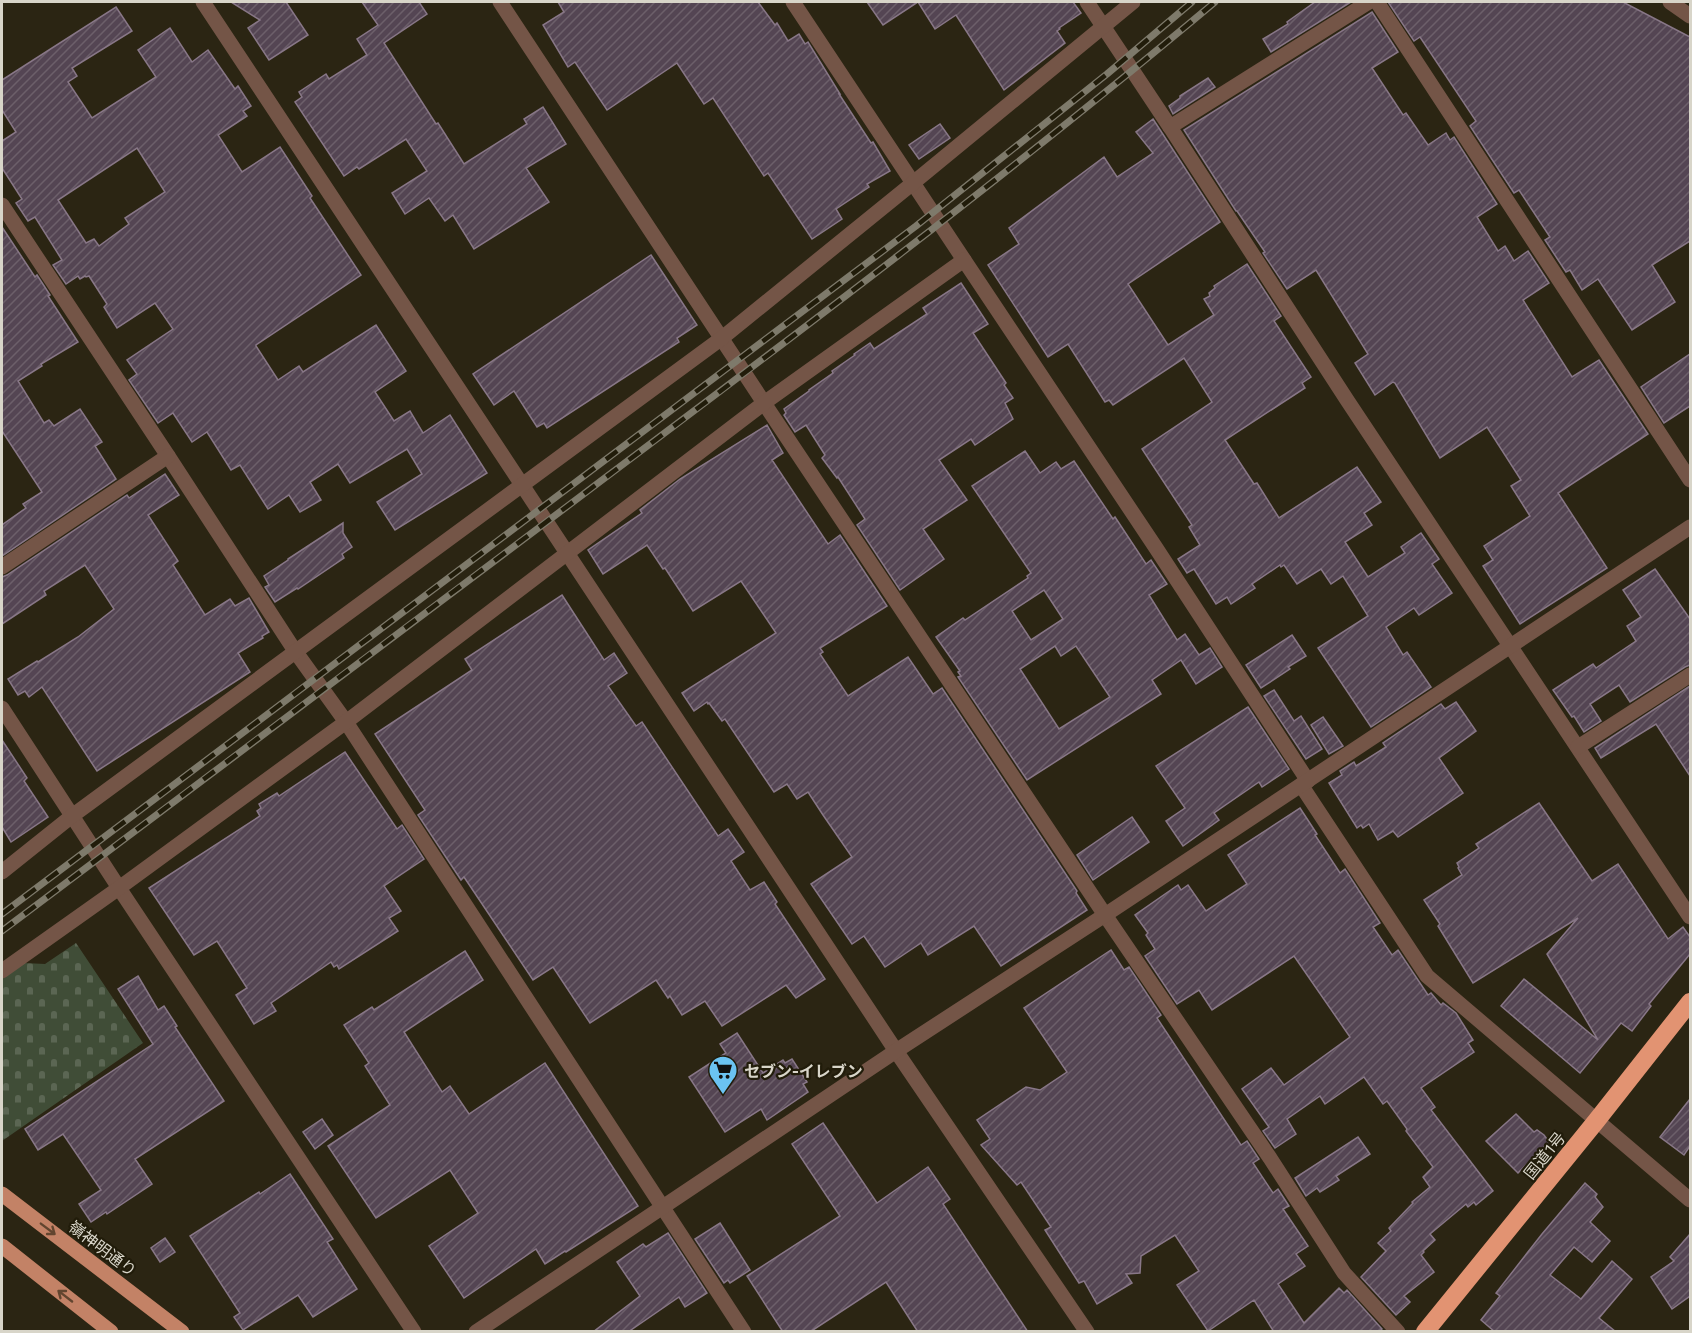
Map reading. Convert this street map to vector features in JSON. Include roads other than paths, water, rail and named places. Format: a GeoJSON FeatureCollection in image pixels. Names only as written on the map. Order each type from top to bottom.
{"type":"FeatureCollection","features":[{"type":"Feature","properties":{"kind":"highway","name":"国道1号"},"geometry":{"type":"LineString","coordinates":[[1425,1332],[1690,1002]]}},
{"type":"Feature","properties":{"kind":"main road","name":"嶺神明通り"},"geometry":{"type":"LineString","coordinates":[[2,1194],[182,1332]]}},
{"type":"Feature","properties":{"kind":"main road"},"geometry":{"type":"LineString","coordinates":[[2,1246],[111,1332]]}},
{"type":"Feature","properties":{"kind":"street"},"geometry":{"type":"LineString","coordinates":[[203,2],[896,1051],[1087,1332]]}},
{"type":"Feature","properties":{"kind":"street"},"geometry":{"type":"LineString","coordinates":[[500,2],[764,404],[1270,1158],[1344,1273],[1398,1332]]}},
{"type":"Feature","properties":{"kind":"street"},"geometry":{"type":"LineString","coordinates":[[794,2],[1156,548],[1427,976],[1690,1200]]}},
{"type":"Feature","properties":{"kind":"street"},"geometry":{"type":"LineString","coordinates":[[1087,2],[1690,917]]}},
{"type":"Feature","properties":{"kind":"street"},"geometry":{"type":"LineString","coordinates":[[2,872],[72,816],[722,338],[1133,2]]}},
{"type":"Feature","properties":{"kind":"street"},"geometry":{"type":"LineString","coordinates":[[1170,127],[1369,2]]}},
{"type":"Feature","properties":{"kind":"street"},"geometry":{"type":"LineString","coordinates":[[1377,2],[1690,480]]}},
{"type":"Feature","properties":{"kind":"street"},"geometry":{"type":"LineString","coordinates":[[1670,2],[1690,16]]}},
{"type":"Feature","properties":{"kind":"street"},"geometry":{"type":"LineString","coordinates":[[2,205],[295,651],[346,722],[744,1332]]}},
{"type":"Feature","properties":{"kind":"street"},"geometry":{"type":"LineString","coordinates":[[2,971],[346,722],[764,404],[964,260]]}},
{"type":"Feature","properties":{"kind":"street"},"geometry":{"type":"LineString","coordinates":[[2,567],[168,456]]}},
{"type":"Feature","properties":{"kind":"street"},"geometry":{"type":"LineString","coordinates":[[476,1332],[896,1051],[1690,527]]}},
{"type":"Feature","properties":{"kind":"street"},"geometry":{"type":"LineString","coordinates":[[1578,747],[1690,675]]}},
{"type":"Feature","properties":{"kind":"street"},"geometry":{"type":"LineString","coordinates":[[2,708],[8,731],[72,816],[414,1332]]}},
{"type":"Feature","properties":{"kind":"street"},"geometry":{"type":"LineString","coordinates":[[89,1314],[94,1332]]}},
{"type":"Feature","properties":{"kind":"railway"},"geometry":{"type":"LineString","coordinates":[[2,914],[916,226],[1107,74],[1192,2]]}},
{"type":"Feature","properties":{"kind":"railway"},"geometry":{"type":"LineString","coordinates":[[2,931],[817,318],[978,194],[1215,2]]}},
{"type":"Feature","properties":{"kind":"place","name":"セブン-イレブン"},"geometry":{"type":"Point","coordinates":[723,1096]}}]}
